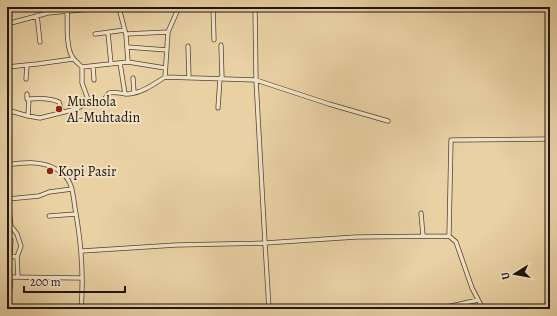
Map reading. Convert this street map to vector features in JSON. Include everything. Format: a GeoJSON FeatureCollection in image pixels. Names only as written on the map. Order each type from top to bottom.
{"type":"FeatureCollection","features":[{"type":"Feature","properties":{"kind":"street"},"geometry":{"type":"LineString","coordinates":[[7,24],[37,15],[67,9],[129,7]]}},
{"type":"Feature","properties":{"kind":"street"},"geometry":{"type":"LineString","coordinates":[[165,77],[168,32],[180,7]]}},
{"type":"Feature","properties":{"kind":"street"},"geometry":{"type":"LineString","coordinates":[[213,7],[214,40]]}},
{"type":"Feature","properties":{"kind":"street"},"geometry":{"type":"LineString","coordinates":[[255,7],[256,80],[269,309]]}},
{"type":"Feature","properties":{"kind":"street"},"geometry":{"type":"LineString","coordinates":[[119,8],[125,32],[128,62]]}},
{"type":"Feature","properties":{"kind":"street"},"geometry":{"type":"LineString","coordinates":[[67,9],[68,35],[73,59],[82,67],[128,62],[165,68]]}},
{"type":"Feature","properties":{"kind":"street"},"geometry":{"type":"LineString","coordinates":[[37,15],[40,42]]}},
{"type":"Feature","properties":{"kind":"street"},"geometry":{"type":"LineString","coordinates":[[95,34],[168,32]]}},
{"type":"Feature","properties":{"kind":"street"},"geometry":{"type":"LineString","coordinates":[[108,33],[110,64]]}},
{"type":"Feature","properties":{"kind":"street"},"geometry":{"type":"LineString","coordinates":[[218,108],[221,78],[221,45]]}},
{"type":"Feature","properties":{"kind":"street"},"geometry":{"type":"LineString","coordinates":[[188,46],[189,78]]}},
{"type":"Feature","properties":{"kind":"street"},"geometry":{"type":"LineString","coordinates":[[127,47],[167,50]]}},
{"type":"Feature","properties":{"kind":"street"},"geometry":{"type":"LineString","coordinates":[[7,67],[73,59]]}},
{"type":"Feature","properties":{"kind":"street"},"geometry":{"type":"LineString","coordinates":[[120,63],[125,94]]}},
{"type":"Feature","properties":{"kind":"street"},"geometry":{"type":"LineString","coordinates":[[26,79],[27,65]]}},
{"type":"Feature","properties":{"kind":"street"},"geometry":{"type":"LineString","coordinates":[[93,66],[94,80]]}},
{"type":"Feature","properties":{"kind":"street"},"geometry":{"type":"LineString","coordinates":[[82,67],[82,83],[89,102]]}},
{"type":"Feature","properties":{"kind":"street"},"geometry":{"type":"LineString","coordinates":[[7,110],[40,118],[76,109],[89,102],[100,103],[104,101],[109,93],[113,91],[125,94],[134,93],[147,88],[165,77],[221,78],[256,80],[329,104],[388,121]]}},
{"type":"Feature","properties":{"kind":"street"},"geometry":{"type":"LineString","coordinates":[[133,78],[134,93]]}},
{"type":"Feature","properties":{"kind":"street"},"geometry":{"type":"LineString","coordinates":[[27,94],[27,99],[29,99],[28,116]]}},
{"type":"Feature","properties":{"kind":"street"},"geometry":{"type":"LineString","coordinates":[[29,99],[39,98],[54,100],[59,102],[62,112]]}},
{"type":"Feature","properties":{"kind":"street"},"geometry":{"type":"LineString","coordinates":[[449,236],[451,140],[550,140]]}},
{"type":"Feature","properties":{"kind":"street"},"geometry":{"type":"LineString","coordinates":[[7,164],[35,163],[49,166],[64,174],[71,184],[82,251],[81,309],[75,309]]}},
{"type":"Feature","properties":{"kind":"street"},"geometry":{"type":"LineString","coordinates":[[8,199],[39,196],[46,192],[72,189]]}},
{"type":"Feature","properties":{"kind":"street"},"geometry":{"type":"LineString","coordinates":[[7,193],[11,226],[17,234],[22,246],[18,257],[18,277]]}},
{"type":"Feature","properties":{"kind":"street"},"geometry":{"type":"LineString","coordinates":[[421,213],[423,236]]}},
{"type":"Feature","properties":{"kind":"street"},"geometry":{"type":"LineString","coordinates":[[49,216],[76,214]]}},
{"type":"Feature","properties":{"kind":"street"},"geometry":{"type":"LineString","coordinates":[[82,251],[176,245],[449,236],[456,242],[478,300],[483,309]]}},
{"type":"Feature","properties":{"kind":"street"},"geometry":{"type":"LineString","coordinates":[[11,240],[9,256],[18,257]]}},
{"type":"Feature","properties":{"kind":"street"},"geometry":{"type":"LineString","coordinates":[[8,309],[9,277],[82,278]]}},
{"type":"Feature","properties":{"kind":"street"},"geometry":{"type":"LineString","coordinates":[[438,309],[448,308],[478,300]]}},
{"type":"Feature","properties":{"kind":"place","name":"Mushola Al-Muhtadin"},"geometry":{"type":"Point","coordinates":[59,109]}},
{"type":"Feature","properties":{"kind":"place","name":"Kopi Pasir"},"geometry":{"type":"Point","coordinates":[50,171]}}]}
